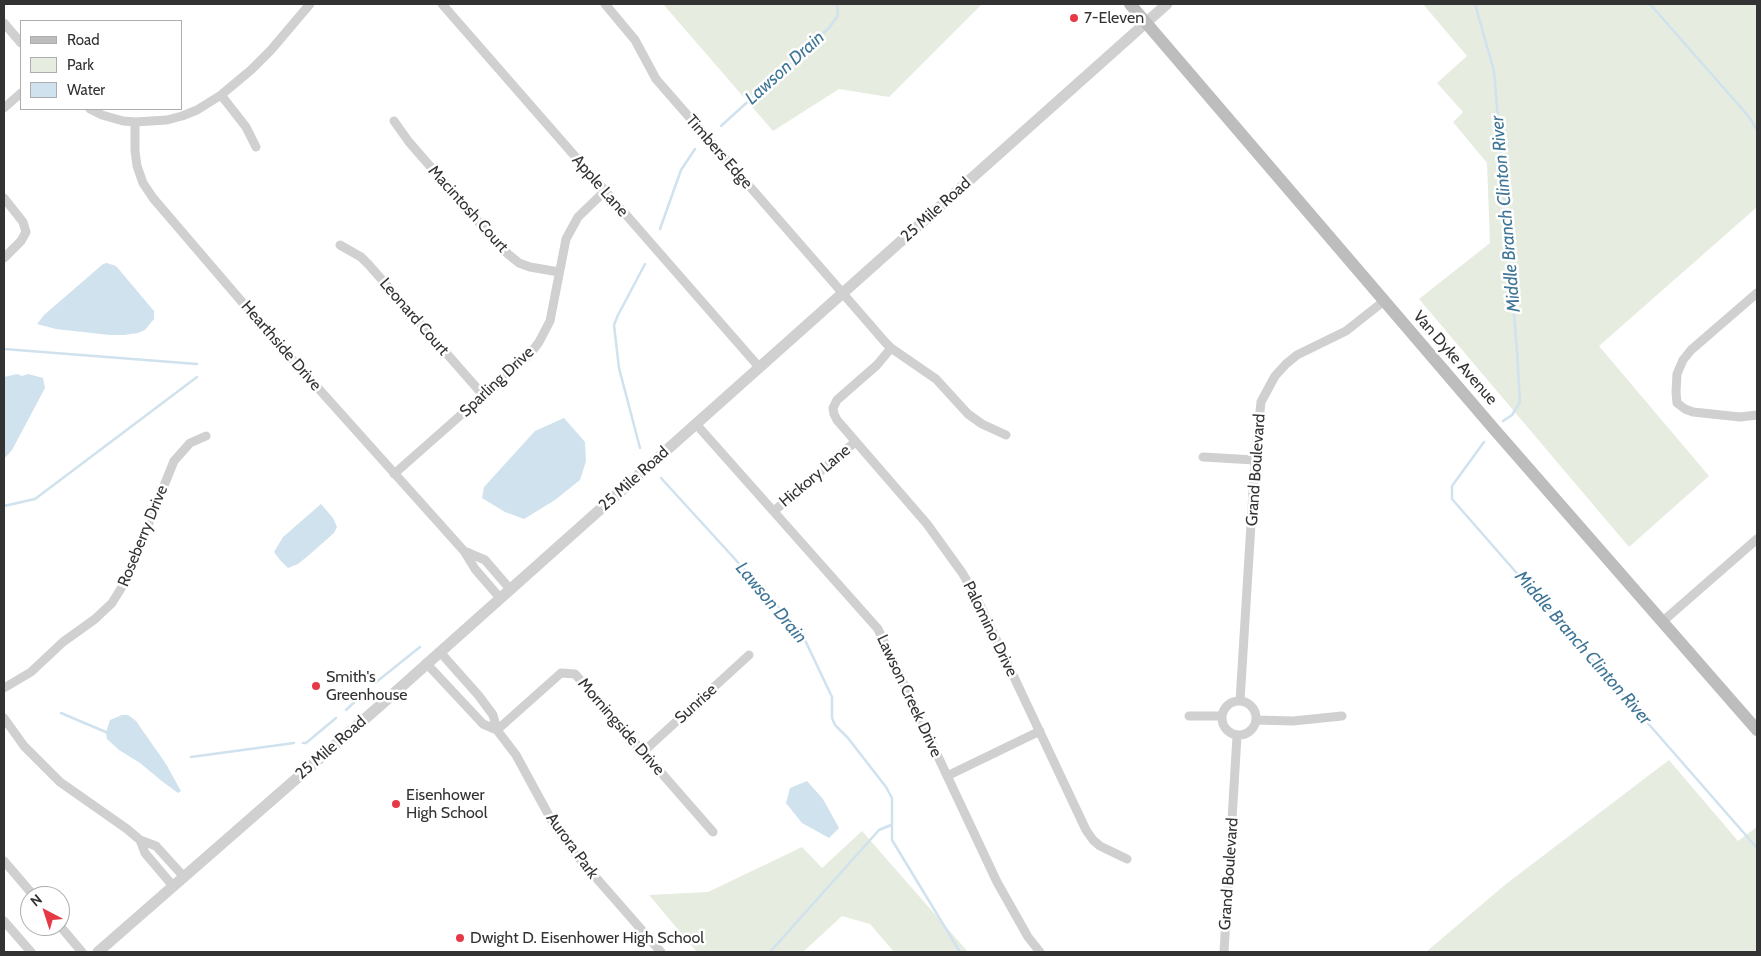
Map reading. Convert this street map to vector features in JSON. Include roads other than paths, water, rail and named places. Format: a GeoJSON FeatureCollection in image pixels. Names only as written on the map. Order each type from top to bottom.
{"type":"FeatureCollection","features":[{"type":"Feature","properties":{"kind":"main road","name":"Van Dyke Avenue"},"geometry":{"type":"LineString","coordinates":[[1130,4],[1384,301],[1757,730]]}},
{"type":"Feature","properties":{"kind":"street"},"geometry":{"type":"LineString","coordinates":[[92,110],[123,121],[135,122],[167,120],[197,110],[221,95],[271,50],[310,4]]}},
{"type":"Feature","properties":{"kind":"street","name":"Apple Lane"},"geometry":{"type":"LineString","coordinates":[[442,4],[759,367]]}},
{"type":"Feature","properties":{"kind":"street","name":"Timbers Edge"},"geometry":{"type":"LineString","coordinates":[[605,4],[635,40],[656,79],[891,348],[936,379],[968,414],[1006,435]]}},
{"type":"Feature","properties":{"kind":"street","name":"25 Mile Road"},"geometry":{"type":"LineString","coordinates":[[98,952],[440,652],[1167,4]]}},
{"type":"Feature","properties":{"kind":"street"},"geometry":{"type":"LineString","coordinates":[[4,22],[20,42]]}},
{"type":"Feature","properties":{"kind":"street"},"geometry":{"type":"LineString","coordinates":[[4,108],[20,94]]}},
{"type":"Feature","properties":{"kind":"street"},"geometry":{"type":"LineString","coordinates":[[221,95],[246,126],[256,147]]}},
{"type":"Feature","properties":{"kind":"street","name":"Macintosh Court"},"geometry":{"type":"LineString","coordinates":[[394,121],[496,244],[520,263],[530,267],[559,272]]}},
{"type":"Feature","properties":{"kind":"street","name":"Hearthside Drive"},"geometry":{"type":"LineString","coordinates":[[135,122],[137,166],[143,183],[153,198],[266,330],[464,551],[475,569],[500,598]]}},
{"type":"Feature","properties":{"kind":"street","name":"Sparling Drive"},"geometry":{"type":"LineString","coordinates":[[394,474],[530,354],[550,321],[564,248],[573,224],[583,211],[605,191]]}},
{"type":"Feature","properties":{"kind":"street"},"geometry":{"type":"LineString","coordinates":[[4,198],[23,222],[26,232],[21,241],[4,258]]}},
{"type":"Feature","properties":{"kind":"street","name":"Leonard Court"},"geometry":{"type":"LineString","coordinates":[[340,245],[361,258],[369,266],[483,395]]}},
{"type":"Feature","properties":{"kind":"street"},"geometry":{"type":"LineString","coordinates":[[1757,293],[1691,350],[1676,374],[1677,403],[1685,409],[1693,412],[1740,417],[1757,415]]}},
{"type":"Feature","properties":{"kind":"street","name":"Grand Boulevard"},"geometry":{"type":"LineString","coordinates":[[1240,701],[1255,460],[1261,402],[1275,376],[1286,364],[1297,355],[1346,331],[1384,301]]}},
{"type":"Feature","properties":{"kind":"street","name":"Palomino Drive"},"geometry":{"type":"LineString","coordinates":[[891,348],[876,366],[837,400],[833,408],[834,414],[855,442],[927,524],[963,574],[980,605],[1086,830],[1093,840],[1107,851],[1127,860]]}},
{"type":"Feature","properties":{"kind":"street","name":"Lawson Creek Drive"},"geometry":{"type":"LineString","coordinates":[[696,424],[878,629],[997,882],[1028,938],[1040,952]]}},
{"type":"Feature","properties":{"kind":"street","name":"Roseberry Drive"},"geometry":{"type":"LineString","coordinates":[[4,688],[32,672],[64,642],[95,619],[112,603],[125,582],[174,461],[190,443],[206,436]]}},
{"type":"Feature","properties":{"kind":"street","name":"Hickory Lane"},"geometry":{"type":"LineString","coordinates":[[774,511],[855,442]]}},
{"type":"Feature","properties":{"kind":"street"},"geometry":{"type":"LineString","coordinates":[[1203,458],[1255,460]]}},
{"type":"Feature","properties":{"kind":"street"},"geometry":{"type":"LineString","coordinates":[[1662,622],[1757,539]]}},
{"type":"Feature","properties":{"kind":"street","name":"Hearthside Drive"},"geometry":{"type":"LineString","coordinates":[[464,551],[485,560],[510,589]]}},
{"type":"Feature","properties":{"kind":"street","name":"Aurora Park"},"geometry":{"type":"LineString","coordinates":[[440,652],[493,715],[497,730],[516,755],[553,822],[571,849],[661,952]]}},
{"type":"Feature","properties":{"kind":"street","name":"Sunrise"},"geometry":{"type":"LineString","coordinates":[[643,752],[749,655]]}},
{"type":"Feature","properties":{"kind":"street","name":"Aurora Park"},"geometry":{"type":"LineString","coordinates":[[426,663],[483,724],[497,730]]}},
{"type":"Feature","properties":{"kind":"street","name":"Morningside Drive"},"geometry":{"type":"LineString","coordinates":[[497,730],[561,673],[575,674],[713,832]]}},
{"type":"Feature","properties":{"kind":"street"},"geometry":{"type":"LineString","coordinates":[[461,702],[473,689]]}},
{"type":"Feature","properties":{"kind":"street"},"geometry":{"type":"LineString","coordinates":[[1240,701],[1253,709],[1256,720],[1249,731],[1234,736],[1222,724],[1221,716],[1230,704],[1240,701]]}},
{"type":"Feature","properties":{"kind":"street"},"geometry":{"type":"LineString","coordinates":[[1189,716],[1221,716]]}},
{"type":"Feature","properties":{"kind":"street"},"geometry":{"type":"LineString","coordinates":[[1256,720],[1293,721],[1342,716]]}},
{"type":"Feature","properties":{"kind":"street"},"geometry":{"type":"LineString","coordinates":[[4,718],[24,746],[55,777],[140,840],[156,846],[184,877]]}},
{"type":"Feature","properties":{"kind":"street"},"geometry":{"type":"LineString","coordinates":[[947,776],[1040,731]]}},
{"type":"Feature","properties":{"kind":"street","name":"Grand Boulevard"},"geometry":{"type":"LineString","coordinates":[[1224,952],[1237,736]]}},
{"type":"Feature","properties":{"kind":"street"},"geometry":{"type":"LineString","coordinates":[[140,840],[145,853],[174,886]]}},
{"type":"Feature","properties":{"kind":"street"},"geometry":{"type":"LineString","coordinates":[[4,861],[25,886]]}},
{"type":"Feature","properties":{"kind":"street"},"geometry":{"type":"LineString","coordinates":[[4,921],[31,952]]}},
{"type":"Feature","properties":{"kind":"street"},"geometry":{"type":"LineString","coordinates":[[68,936],[82,952]]}},
{"type":"Feature","properties":{"kind":"water"},"geometry":{"type":"Polygon","coordinates":[[[107,263],[116,266],[154,311],[154,319],[145,330],[124,335],[110,335],[56,329],[37,324],[44,315],[103,264],[107,263]]]}},
{"type":"Feature","properties":{"kind":"water"},"geometry":{"type":"Polygon","coordinates":[[[17,374],[22,376],[28,374],[43,378],[45,388],[12,450],[4,459],[4,377],[17,374]]]}},
{"type":"Feature","properties":{"kind":"water"},"geometry":{"type":"Polygon","coordinates":[[[564,418],[585,442],[586,461],[580,480],[555,500],[524,519],[505,512],[482,498],[484,487],[535,431],[564,418]]]}},
{"type":"Feature","properties":{"kind":"water"},"geometry":{"type":"Polygon","coordinates":[[[321,504],[333,518],[337,527],[334,533],[298,564],[288,568],[274,552],[283,537],[321,504]]]}},
{"type":"Feature","properties":{"kind":"water"},"geometry":{"type":"Polygon","coordinates":[[[122,715],[128,715],[136,721],[166,764],[181,791],[178,793],[107,739],[106,732],[110,720],[122,715]]]}},
{"type":"Feature","properties":{"kind":"water"},"geometry":{"type":"Polygon","coordinates":[[[807,781],[823,799],[839,828],[829,838],[802,823],[786,803],[790,788],[807,781]]]}},
{"type":"Feature","properties":{"kind":"waterway","name":"Lawson Drain"},"geometry":{"type":"LineString","coordinates":[[721,126],[829,28],[838,15],[837,4]]}},
{"type":"Feature","properties":{"kind":"waterway","name":"Middle Branch Clinton River"},"geometry":{"type":"LineString","coordinates":[[1475,4],[1494,71],[1517,351],[1520,402],[1512,415],[1503,421]]}},
{"type":"Feature","properties":{"kind":"waterway"},"geometry":{"type":"LineString","coordinates":[[1650,4],[1750,118],[1757,130]]}},
{"type":"Feature","properties":{"kind":"waterway","name":"Lawson Drain"},"geometry":{"type":"LineString","coordinates":[[660,229],[681,170],[695,149]]}},
{"type":"Feature","properties":{"kind":"waterway","name":"Lawson Drain"},"geometry":{"type":"LineString","coordinates":[[640,448],[619,368],[614,325],[645,264]]}},
{"type":"Feature","properties":{"kind":"waterway"},"geometry":{"type":"LineString","coordinates":[[4,349],[197,364]]}},
{"type":"Feature","properties":{"kind":"waterway"},"geometry":{"type":"LineString","coordinates":[[4,506],[35,499],[197,377]]}},
{"type":"Feature","properties":{"kind":"waterway","name":"Middle Branch Clinton River"},"geometry":{"type":"LineString","coordinates":[[1484,442],[1452,486],[1452,499],[1757,848]]}},
{"type":"Feature","properties":{"kind":"waterway","name":"Lawson Drain"},"geometry":{"type":"LineString","coordinates":[[661,478],[786,615],[804,638],[832,697],[832,718],[835,725],[848,738],[886,787],[892,798],[892,840],[960,952]]}},
{"type":"Feature","properties":{"kind":"waterway"},"geometry":{"type":"LineString","coordinates":[[375,683],[420,647]]}},
{"type":"Feature","properties":{"kind":"waterway"},"geometry":{"type":"LineString","coordinates":[[346,710],[365,692]]}},
{"type":"Feature","properties":{"kind":"waterway"},"geometry":{"type":"LineString","coordinates":[[61,713],[108,733]]}},
{"type":"Feature","properties":{"kind":"waterway"},"geometry":{"type":"LineString","coordinates":[[303,743],[306,743],[336,718]]}},
{"type":"Feature","properties":{"kind":"waterway"},"geometry":{"type":"LineString","coordinates":[[191,757],[294,743]]}},
{"type":"Feature","properties":{"kind":"waterway"},"geometry":{"type":"LineString","coordinates":[[770,952],[879,830],[891,825]]}},
{"type":"Feature","properties":{"kind":"place","name":"7-Eleven"},"geometry":{"type":"Point","coordinates":[1074,18]}},
{"type":"Feature","properties":{"kind":"place","name":"Smith's Greenhouse"},"geometry":{"type":"Point","coordinates":[316,686]}},
{"type":"Feature","properties":{"kind":"place","name":"Eisenhower High School"},"geometry":{"type":"Point","coordinates":[396,804]}},
{"type":"Feature","properties":{"kind":"place","name":"Dwight D. Eisenhower High School"},"geometry":{"type":"Point","coordinates":[460,938]}}]}
